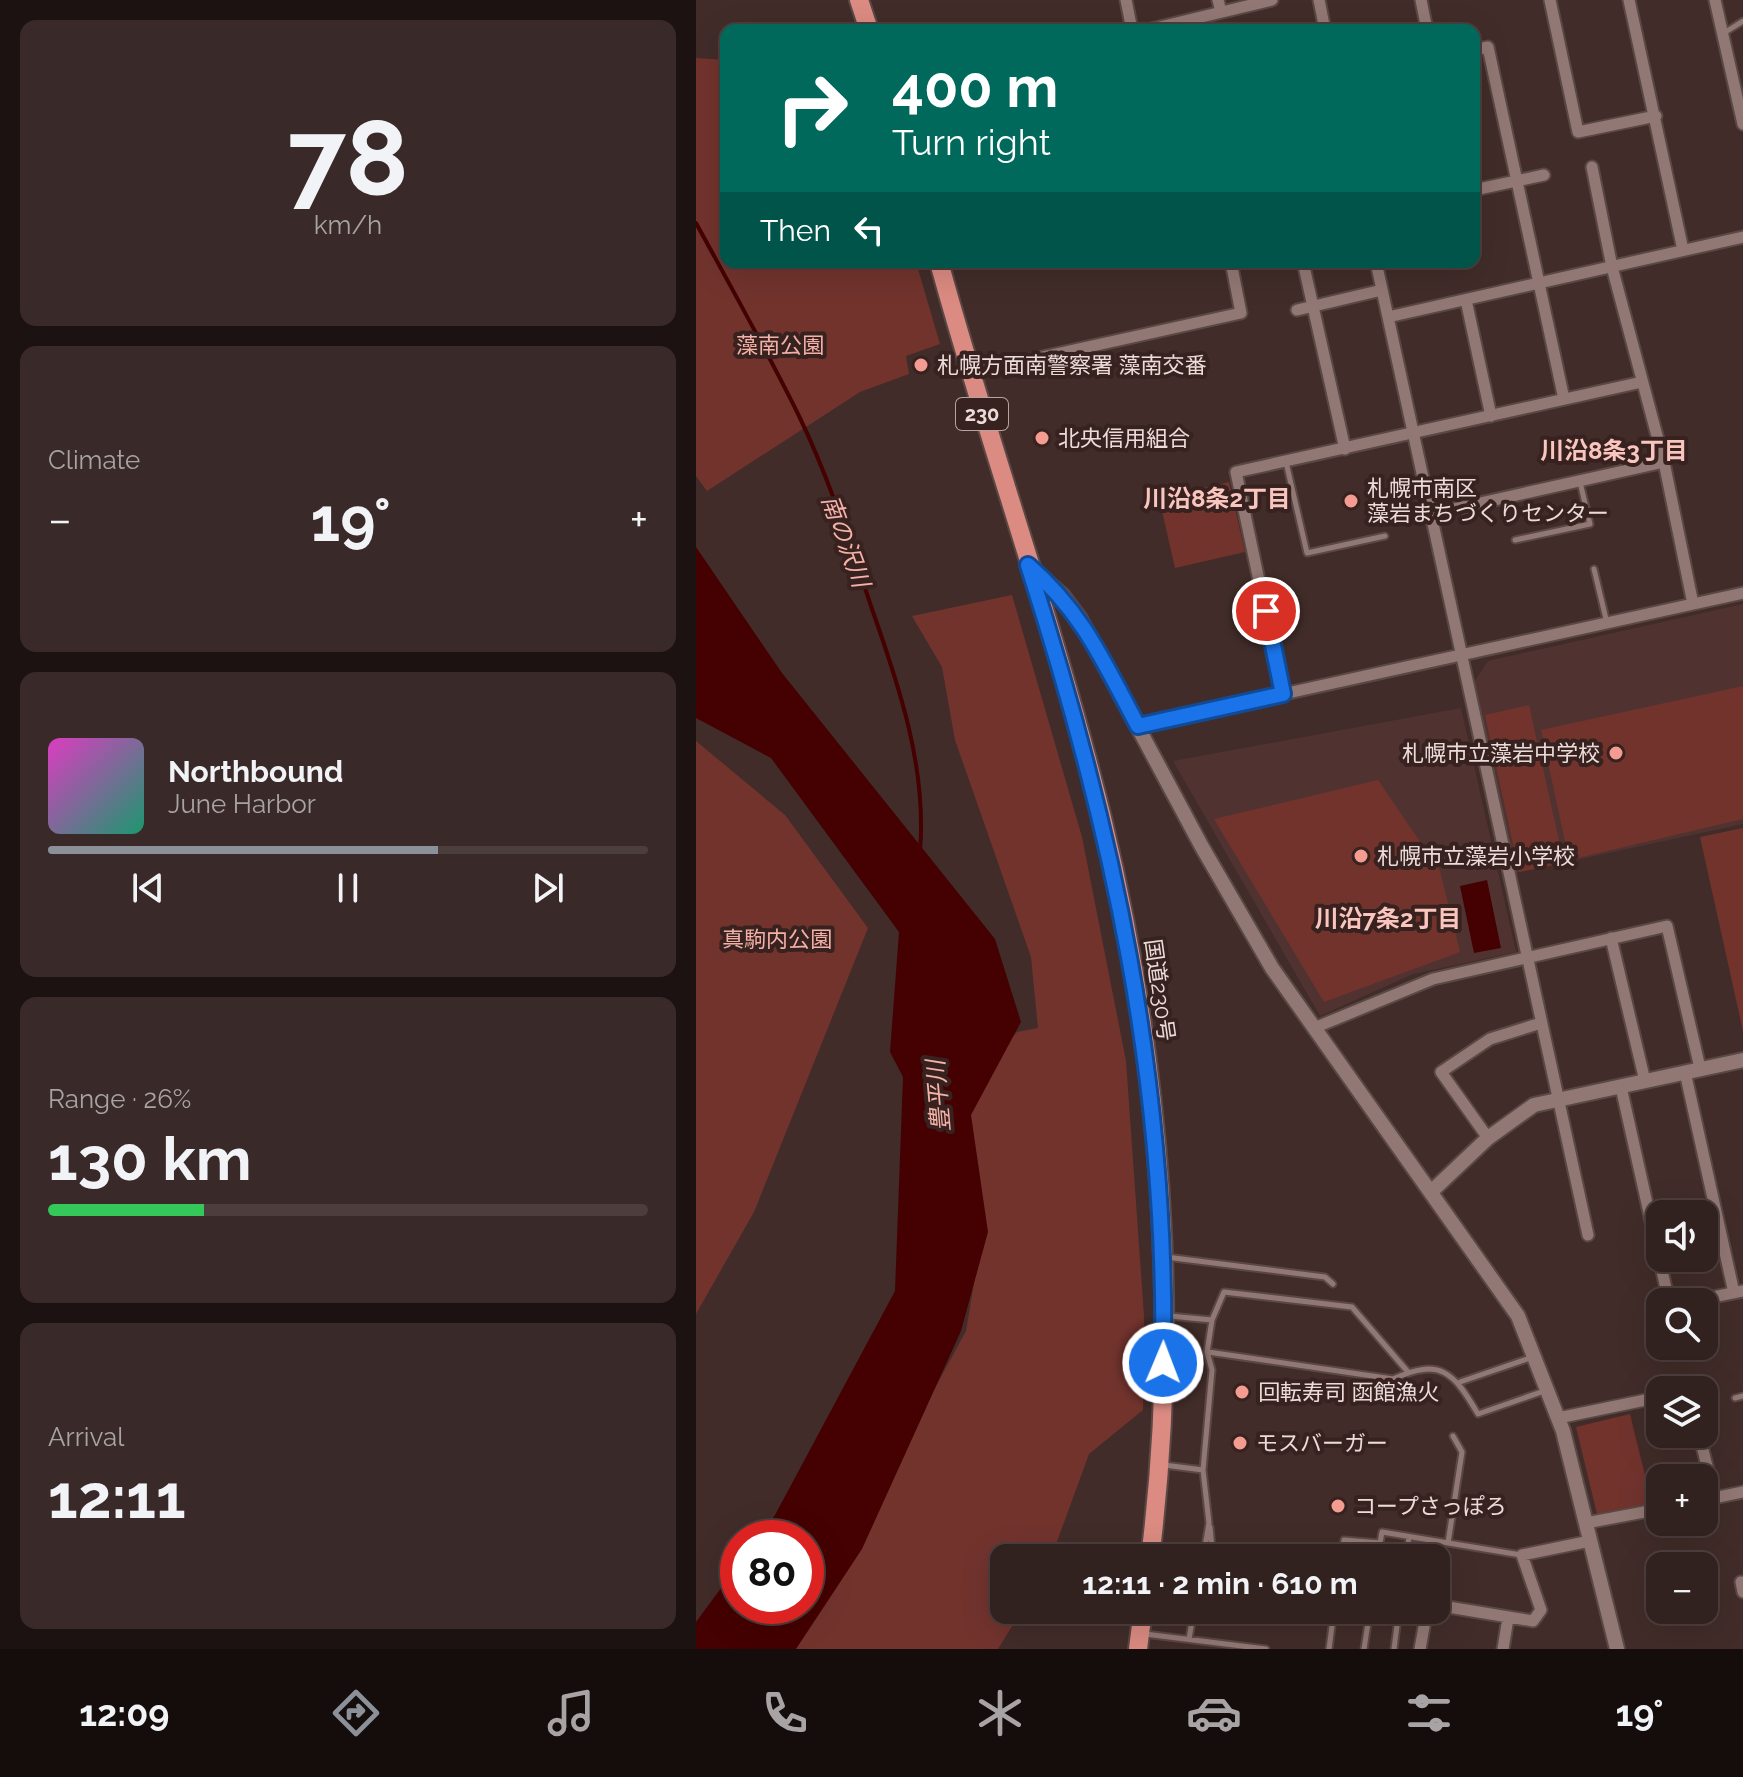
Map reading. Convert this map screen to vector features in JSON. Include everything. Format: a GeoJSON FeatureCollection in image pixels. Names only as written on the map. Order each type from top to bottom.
{"type":"FeatureCollection","features":[{"type":"Feature","properties":{"kind":"highway"},"geometry":{"type":"LineString","coordinates":[[859,0],[867,24]]}},
{"type":"Feature","properties":{"kind":"highway","name":"国道230号"},"geometry":{"type":"LineString","coordinates":[[941,268],[1102,817],[1127,929],[1154,1116],[1164,1257],[1159,1464],[1151,1544]]}},
{"type":"Feature","properties":{"kind":"street"},"geometry":{"type":"LineString","coordinates":[[1126,0],[1131,24]]}},
{"type":"Feature","properties":{"kind":"street"},"geometry":{"type":"LineString","coordinates":[[1186,24],[1219,6],[1272,0]]}},
{"type":"Feature","properties":{"kind":"street"},"geometry":{"type":"LineString","coordinates":[[1319,0],[1324,24]]}},
{"type":"Feature","properties":{"kind":"street"},"geometry":{"type":"LineString","coordinates":[[1421,0],[1426,24]]}},
{"type":"Feature","properties":{"kind":"street"},"geometry":{"type":"LineString","coordinates":[[1550,0],[1578,132],[1656,116]]}},
{"type":"Feature","properties":{"kind":"street"},"geometry":{"type":"LineString","coordinates":[[1629,0],[1683,250]]}},
{"type":"Feature","properties":{"kind":"street"},"geometry":{"type":"LineString","coordinates":[[1715,0],[1742,116]]}},
{"type":"Feature","properties":{"kind":"street"},"geometry":{"type":"LineString","coordinates":[[1480,49],[1488,47],[1564,399]]}},
{"type":"Feature","properties":{"kind":"street"},"geometry":{"type":"LineString","coordinates":[[1592,167],[1612,267],[1664,462],[1693,604]]}},
{"type":"Feature","properties":{"kind":"street"},"geometry":{"type":"LineString","coordinates":[[1480,189],[1544,175]]}},
{"type":"Feature","properties":{"kind":"street"},"geometry":{"type":"LineString","coordinates":[[1388,317],[1743,237]]}},
{"type":"Feature","properties":{"kind":"street"},"geometry":{"type":"LineString","coordinates":[[969,370],[1241,313],[1232,268]]}},
{"type":"Feature","properties":{"kind":"street"},"geometry":{"type":"LineString","coordinates":[[1304,268],[1345,449]]}},
{"type":"Feature","properties":{"kind":"street"},"geometry":{"type":"LineString","coordinates":[[1377,268],[1588,1235]]}},
{"type":"Feature","properties":{"kind":"street"},"geometry":{"type":"LineString","coordinates":[[1297,310],[1382,290]]}},
{"type":"Feature","properties":{"kind":"street"},"geometry":{"type":"LineString","coordinates":[[1466,300],[1491,416]]}},
{"type":"Feature","properties":{"kind":"street"},"geometry":{"type":"LineString","coordinates":[[1283,694],[1236,472],[1642,382]]}},
{"type":"Feature","properties":{"kind":"street"},"geometry":{"type":"LineString","coordinates":[[1431,514],[1664,462]]}},
{"type":"Feature","properties":{"kind":"street"},"geometry":{"type":"LineString","coordinates":[[1028,565],[1062,595],[1080,619],[1202,847],[1272,968],[1518,1316],[1558,1418],[1617,1649]]}},
{"type":"Feature","properties":{"kind":"street"},"geometry":{"type":"LineString","coordinates":[[1138,726],[1743,593]]}},
{"type":"Feature","properties":{"kind":"street"},"geometry":{"type":"LineString","coordinates":[[1314,1028],[1433,979],[1527,955],[1667,926],[1700,1068]]}},
{"type":"Feature","properties":{"kind":"street"},"geometry":{"type":"LineString","coordinates":[[1611,938],[1645,1081]]}},
{"type":"Feature","properties":{"kind":"street"},"geometry":{"type":"LineString","coordinates":[[1488,1138],[1441,1072],[1490,1039],[1541,1023]]}},
{"type":"Feature","properties":{"kind":"street"},"geometry":{"type":"LineString","coordinates":[[1432,1191],[1488,1138],[1534,1105],[1743,1060]]}},
{"type":"Feature","properties":{"kind":"street"},"geometry":{"type":"LineString","coordinates":[[1685,1072],[1739,1292],[1718,1296]]}},
{"type":"Feature","properties":{"kind":"street"},"geometry":{"type":"LineString","coordinates":[[1621,1087],[1666,1288]]}},
{"type":"Feature","properties":{"kind":"street"},"geometry":{"type":"LineString","coordinates":[[1558,1418],[1646,1400]]}},
{"type":"Feature","properties":{"kind":"street"},"geometry":{"type":"LineString","coordinates":[[1718,1497],[1743,1492]]}},
{"type":"Feature","properties":{"kind":"street"},"geometry":{"type":"LineString","coordinates":[[1586,1523],[1646,1512]]}},
{"type":"Feature","properties":{"kind":"street"},"geometry":{"type":"LineString","coordinates":[[1450,1608],[1533,1621],[1541,1610],[1522,1555],[1590,1541]]}},
{"type":"Feature","properties":{"kind":"street"},"geometry":{"type":"LineString","coordinates":[[1503,1649],[1508,1618]]}},
{"type":"Feature","properties":{"kind":"street"},"geometry":{"type":"LineString","coordinates":[[1420,1649],[1424,1624]]}},
{"type":"Feature","properties":{"kind":"lane"},"geometry":{"type":"LineString","coordinates":[[1722,34],[1743,21]]}},
{"type":"Feature","properties":{"kind":"lane"},"geometry":{"type":"LineString","coordinates":[[942,374],[969,370]]}},
{"type":"Feature","properties":{"kind":"lane"},"geometry":{"type":"LineString","coordinates":[[1286,462],[1307,553],[1385,536]]}},
{"type":"Feature","properties":{"kind":"lane"},"geometry":{"type":"LineString","coordinates":[[1515,540],[1590,524],[1580,481]]}},
{"type":"Feature","properties":{"kind":"lane"},"geometry":{"type":"LineString","coordinates":[[1594,569],[1607,623]]}},
{"type":"Feature","properties":{"kind":"lane"},"geometry":{"type":"LineString","coordinates":[[1164,1257],[1325,1277],[1333,1284]]}},
{"type":"Feature","properties":{"kind":"lane"},"geometry":{"type":"LineString","coordinates":[[1211,1544],[1203,1470],[1212,1370],[1207,1352],[1212,1320],[1224,1292],[1352,1307],[1409,1370]]}},
{"type":"Feature","properties":{"kind":"lane"},"geometry":{"type":"LineString","coordinates":[[1164,1315],[1212,1320]]}},
{"type":"Feature","properties":{"kind":"lane"},"geometry":{"type":"LineString","coordinates":[[1207,1352],[1393,1379],[1409,1370],[1444,1372],[1460,1382],[1478,1414],[1548,1390]]}},
{"type":"Feature","properties":{"kind":"lane"},"geometry":{"type":"LineString","coordinates":[[1460,1382],[1535,1356]]}},
{"type":"Feature","properties":{"kind":"lane"},"geometry":{"type":"LineString","coordinates":[[1735,1398],[1743,1396]]}},
{"type":"Feature","properties":{"kind":"lane"},"geometry":{"type":"LineString","coordinates":[[1448,1543],[1462,1452],[1453,1436]]}},
{"type":"Feature","properties":{"kind":"lane"},"geometry":{"type":"LineString","coordinates":[[1159,1464],[1203,1470]]}},
{"type":"Feature","properties":{"kind":"lane"},"geometry":{"type":"LineString","coordinates":[[1205,1544],[1209,1523]]}},
{"type":"Feature","properties":{"kind":"lane"},"geometry":{"type":"LineString","coordinates":[[1343,1544],[1344,1540],[1380,1543],[1382,1532],[1522,1555]]}},
{"type":"Feature","properties":{"kind":"lane"},"geometry":{"type":"LineString","coordinates":[[1408,1544],[1409,1537]]}},
{"type":"Feature","properties":{"kind":"lane"},"geometry":{"type":"LineString","coordinates":[[1189,1639],[1192,1624]]}},
{"type":"Feature","properties":{"kind":"lane"},"geometry":{"type":"LineString","coordinates":[[1329,1649],[1332,1624]]}},
{"type":"Feature","properties":{"kind":"lane"},"geometry":{"type":"LineString","coordinates":[[1364,1649],[1368,1624]]}},
{"type":"Feature","properties":{"kind":"lane"},"geometry":{"type":"LineString","coordinates":[[1394,1649],[1397,1624]]}},
{"type":"Feature","properties":{"kind":"lane"},"geometry":{"type":"LineString","coordinates":[[1139,1641],[1189,1639],[1266,1649]]}},
{"type":"Feature","properties":{"kind":"shaded area","name":"札幌市立藻岩中学校"},"geometry":{"type":"Polygon","coordinates":[[[1743,604],[1743,824],[1516,873],[1474,682],[1488,661],[1743,604]]]}},
{"type":"Feature","properties":{"kind":"shaded area","name":"札幌市立藻岩小学校"},"geometry":{"type":"Polygon","coordinates":[[[1461,708],[1516,952],[1413,974],[1320,1016],[1173,761],[1461,708]]]}},
{"type":"Feature","properties":{"kind":"green space","name":"藻南公園"},"geometry":{"type":"Polygon","coordinates":[[[696,58],[720,60],[720,268],[918,268],[940,344],[906,356],[909,374],[860,392],[707,491],[696,476],[696,58]]]}},
{"type":"Feature","properties":{"kind":"green space"},"geometry":{"type":"Polygon","coordinates":[[[1229,482],[1245,552],[1175,568],[1159,498],[1229,482]]]}},
{"type":"Feature","properties":{"kind":"green space"},"geometry":{"type":"Polygon","coordinates":[[[1012,595],[1082,837],[1126,1061],[1144,1316],[1143,1410],[1089,1454],[1056,1544],[990,1544],[990,1624],[1013,1624],[998,1649],[793,1649],[807,1624],[824,1624],[824,1592],[966,1331],[974,1283],[962,1121],[989,1063],[1017,1032],[1038,1028],[1031,957],[955,740],[942,667],[912,616],[1012,595]]]}},
{"type":"Feature","properties":{"kind":"green space"},"geometry":{"type":"Polygon","coordinates":[[[1743,686],[1743,819],[1569,860],[1541,730],[1743,686]]]}},
{"type":"Feature","properties":{"kind":"green space"},"geometry":{"type":"Polygon","coordinates":[[[1529,705],[1564,863],[1519,872],[1485,715],[1529,705]]]}},
{"type":"Feature","properties":{"kind":"green space","name":"真駒内公園"},"geometry":{"type":"Polygon","coordinates":[[[696,741],[785,815],[868,928],[754,1212],[696,1314],[696,741]]]}},
{"type":"Feature","properties":{"kind":"green space"},"geometry":{"type":"Polygon","coordinates":[[[1378,780],[1440,871],[1460,952],[1324,1002],[1214,819],[1378,780]]]}},
{"type":"Feature","properties":{"kind":"green space"},"geometry":{"type":"Polygon","coordinates":[[[1743,828],[1743,1031],[1700,837],[1743,828]]]}},
{"type":"Feature","properties":{"kind":"green space"},"geometry":{"type":"Polygon","coordinates":[[[1630,1414],[1646,1479],[1646,1506],[1598,1518],[1576,1427],[1630,1414]]]}},
{"type":"Feature","properties":{"kind":"water","name":"豊平川"},"geometry":{"type":"Polygon","coordinates":[[[696,547],[782,673],[995,939],[1021,1022],[971,1115],[988,1232],[961,1331],[862,1549],[824,1607],[824,1520],[771,1520],[895,1291],[903,1077],[890,1052],[899,932],[771,758],[696,718],[696,547]]]}},
{"type":"Feature","properties":{"kind":"water"},"geometry":{"type":"Polygon","coordinates":[[[1487,880],[1501,948],[1474,953],[1460,886],[1487,880]]]}},
{"type":"Feature","properties":{"kind":"water"},"geometry":{"type":"Polygon","coordinates":[[[720,1589],[720,1624],[812,1624],[796,1649],[696,1649],[696,1622],[720,1589]]]}},
{"type":"Feature","properties":{"kind":"waterway","name":"南の沢川"},"geometry":{"type":"LineString","coordinates":[[696,223],[720,267]]}},
{"type":"Feature","properties":{"kind":"waterway","name":"南の沢川"},"geometry":{"type":"LineString","coordinates":[[721,268],[762,343],[820,463],[892,668],[915,758],[921,820],[920,851]]}},
{"type":"Feature","properties":{"kind":"place","name":"札幌方面南警察署 藻南交番"},"geometry":{"type":"Point","coordinates":[921,365]}},
{"type":"Feature","properties":{"kind":"place","name":"北央信用組合"},"geometry":{"type":"Point","coordinates":[1042,438]}},
{"type":"Feature","properties":{"kind":"place","name":"札幌市南区 藻岩まちづくりセンター"},"geometry":{"type":"Point","coordinates":[1351,501]}},
{"type":"Feature","properties":{"kind":"place","name":"札幌市立藻岩中学校"},"geometry":{"type":"Point","coordinates":[1616,753]}},
{"type":"Feature","properties":{"kind":"place","name":"札幌市立藻岩小学校"},"geometry":{"type":"Point","coordinates":[1361,856]}},
{"type":"Feature","properties":{"kind":"place","name":"回転寿司 函館漁火"},"geometry":{"type":"Point","coordinates":[1242,1392]}},
{"type":"Feature","properties":{"kind":"place","name":"モスバーガー"},"geometry":{"type":"Point","coordinates":[1240,1443]}},
{"type":"Feature","properties":{"kind":"place","name":"コープさっぽろ"},"geometry":{"type":"Point","coordinates":[1338,1506]}},
{"type":"Feature","properties":{"kind":"district","name":"川沿8条3丁目"},"geometry":{"type":"Point","coordinates":[1614,450]}},
{"type":"Feature","properties":{"kind":"district","name":"川沿8条2丁目"},"geometry":{"type":"Point","coordinates":[1217,498]}},
{"type":"Feature","properties":{"kind":"district","name":"川沿7条2丁目"},"geometry":{"type":"Point","coordinates":[1388,918]}},
{"type":"Feature","properties":{"kind":"route"},"geometry":{"type":"LineString","coordinates":[[1163,1363],[1164,1257],[1154,1116],[1127,929],[1102,817],[1028,565],[1062,595],[1080,619],[1138,726],[1283,694],[1266,611]]}}]}
